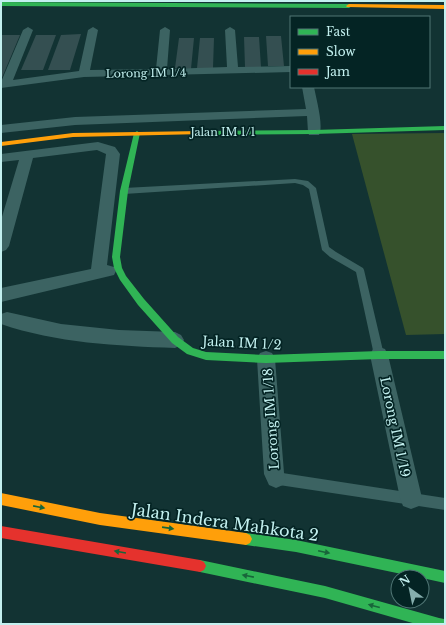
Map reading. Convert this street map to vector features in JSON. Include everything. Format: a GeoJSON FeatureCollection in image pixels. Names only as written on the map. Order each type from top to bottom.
{"type":"FeatureCollection","features":[{"type":"Feature","properties":{"kind":"street"},"geometry":{"type":"LineString","coordinates":[[50,4],[73,1]]}},
{"type":"Feature","properties":{"kind":"street"},"geometry":{"type":"LineString","coordinates":[[1,4],[336,4],[445,7]]}},
{"type":"Feature","properties":{"kind":"street"},"geometry":{"type":"LineString","coordinates":[[3,85],[28,30]]}},
{"type":"Feature","properties":{"kind":"street"},"geometry":{"type":"LineString","coordinates":[[84,74],[93,30]]}},
{"type":"Feature","properties":{"kind":"street"},"geometry":{"type":"LineString","coordinates":[[162,73],[165,30]]}},
{"type":"Feature","properties":{"kind":"street"},"geometry":{"type":"LineString","coordinates":[[230,30],[233,71]]}},
{"type":"Feature","properties":{"kind":"street","name":"Lorong IM 1/4"},"geometry":{"type":"LineString","coordinates":[[3,85],[84,74],[290,69]]}},
{"type":"Feature","properties":{"kind":"street"},"geometry":{"type":"LineString","coordinates":[[308,88],[313,112],[314,132]]}},
{"type":"Feature","properties":{"kind":"street","name":"Jalan IM 1/1"},"geometry":{"type":"LineString","coordinates":[[1,130],[75,121],[313,112]]}},
{"type":"Feature","properties":{"kind":"street","name":"Jalan IM 1/1"},"geometry":{"type":"LineString","coordinates":[[1,144],[73,135],[137,133],[314,132],[445,128]]}},
{"type":"Feature","properties":{"kind":"street","name":"Jalan IM 1/2"},"geometry":{"type":"LineString","coordinates":[[137,133],[124,191],[116,257],[118,268],[123,278],[141,302],[175,340],[190,351],[206,356],[266,359],[379,355],[445,355]]}},
{"type":"Feature","properties":{"kind":"street"},"geometry":{"type":"LineString","coordinates":[[1,158],[98,146],[110,150],[113,154],[98,273]]}},
{"type":"Feature","properties":{"kind":"street"},"geometry":{"type":"LineString","coordinates":[[1,246],[27,155]]}},
{"type":"Feature","properties":{"kind":"street"},"geometry":{"type":"LineString","coordinates":[[1,295],[118,268]]}},
{"type":"Feature","properties":{"kind":"street"},"geometry":{"type":"LineString","coordinates":[[7,319],[68,332],[119,338],[175,340]]}},
{"type":"Feature","properties":{"kind":"street","name":"Lorong IM 1/19"},"geometry":{"type":"LineString","coordinates":[[379,355],[411,498]]}},
{"type":"Feature","properties":{"kind":"street","name":"Lorong IM 1/18"},"geometry":{"type":"LineString","coordinates":[[266,359],[274,474],[276,478]]}},
{"type":"Feature","properties":{"kind":"street","name":"Jalan Indera Mahkota 2"},"geometry":{"type":"LineString","coordinates":[[1,499],[100,519],[296,546],[445,577]]}},
{"type":"Feature","properties":{"kind":"street"},"geometry":{"type":"LineString","coordinates":[[1,532],[179,562],[298,586],[416,616],[439,624]]}},
{"type":"Feature","properties":{"kind":"lane"},"geometry":{"type":"LineString","coordinates":[[124,191],[295,181],[305,183],[312,188],[324,248],[329,253],[360,270],[379,355]]}},
{"type":"Feature","properties":{"kind":"lane"},"geometry":{"type":"LineString","coordinates":[[276,478],[445,504]]}},
{"type":"Feature","properties":{"kind":"green space"},"geometry":{"type":"Polygon","coordinates":[[[445,133],[445,334],[406,335],[352,134],[445,133]]]}},
{"type":"Feature","properties":{"kind":"building"},"geometry":{"type":"Polygon","coordinates":[[[81,34],[70,70],[48,70],[61,35],[81,34]]]}},
{"type":"Feature","properties":{"kind":"building"},"geometry":{"type":"Polygon","coordinates":[[[1,35],[20,35],[1,80],[1,35]]]}},
{"type":"Feature","properties":{"kind":"building"},"geometry":{"type":"Polygon","coordinates":[[[36,35],[56,35],[43,70],[21,70],[36,35]]]}},
{"type":"Feature","properties":{"kind":"building"},"geometry":{"type":"Polygon","coordinates":[[[266,36],[281,36],[284,66],[268,66],[266,36]]]}},
{"type":"Feature","properties":{"kind":"building"},"geometry":{"type":"Polygon","coordinates":[[[244,37],[259,37],[261,67],[245,67],[244,37]]]}},
{"type":"Feature","properties":{"kind":"building"},"geometry":{"type":"Polygon","coordinates":[[[179,38],[194,38],[191,69],[175,68],[179,38]]]}},
{"type":"Feature","properties":{"kind":"building"},"geometry":{"type":"Polygon","coordinates":[[[200,38],[214,38],[213,68],[197,68],[200,38]]]}},
{"type":"Feature","properties":{"kind":"traffic: fast"},"geometry":{"type":"LineString","coordinates":[[1,4],[349,6]]}},
{"type":"Feature","properties":{"kind":"traffic: fast"},"geometry":{"type":"LineString","coordinates":[[201,133],[314,132],[445,128]]}},
{"type":"Feature","properties":{"kind":"traffic: fast"},"geometry":{"type":"LineString","coordinates":[[137,133],[124,191],[116,257],[118,268],[123,278],[141,302],[175,340],[190,351],[206,356],[266,359],[379,355],[445,355]]}},
{"type":"Feature","properties":{"kind":"traffic: fast"},"geometry":{"type":"LineString","coordinates":[[246,539],[296,546],[445,577]]}},
{"type":"Feature","properties":{"kind":"traffic: fast"},"geometry":{"type":"LineString","coordinates":[[200,566],[325,592],[439,624]]}},
{"type":"Feature","properties":{"kind":"traffic: slow"},"geometry":{"type":"LineString","coordinates":[[349,6],[445,7]]}},
{"type":"Feature","properties":{"kind":"traffic: slow"},"geometry":{"type":"LineString","coordinates":[[1,144],[73,135],[201,133]]}},
{"type":"Feature","properties":{"kind":"traffic: slow"},"geometry":{"type":"LineString","coordinates":[[1,499],[100,519],[246,539]]}},
{"type":"Feature","properties":{"kind":"traffic: jam"},"geometry":{"type":"LineString","coordinates":[[1,532],[200,566]]}}]}
